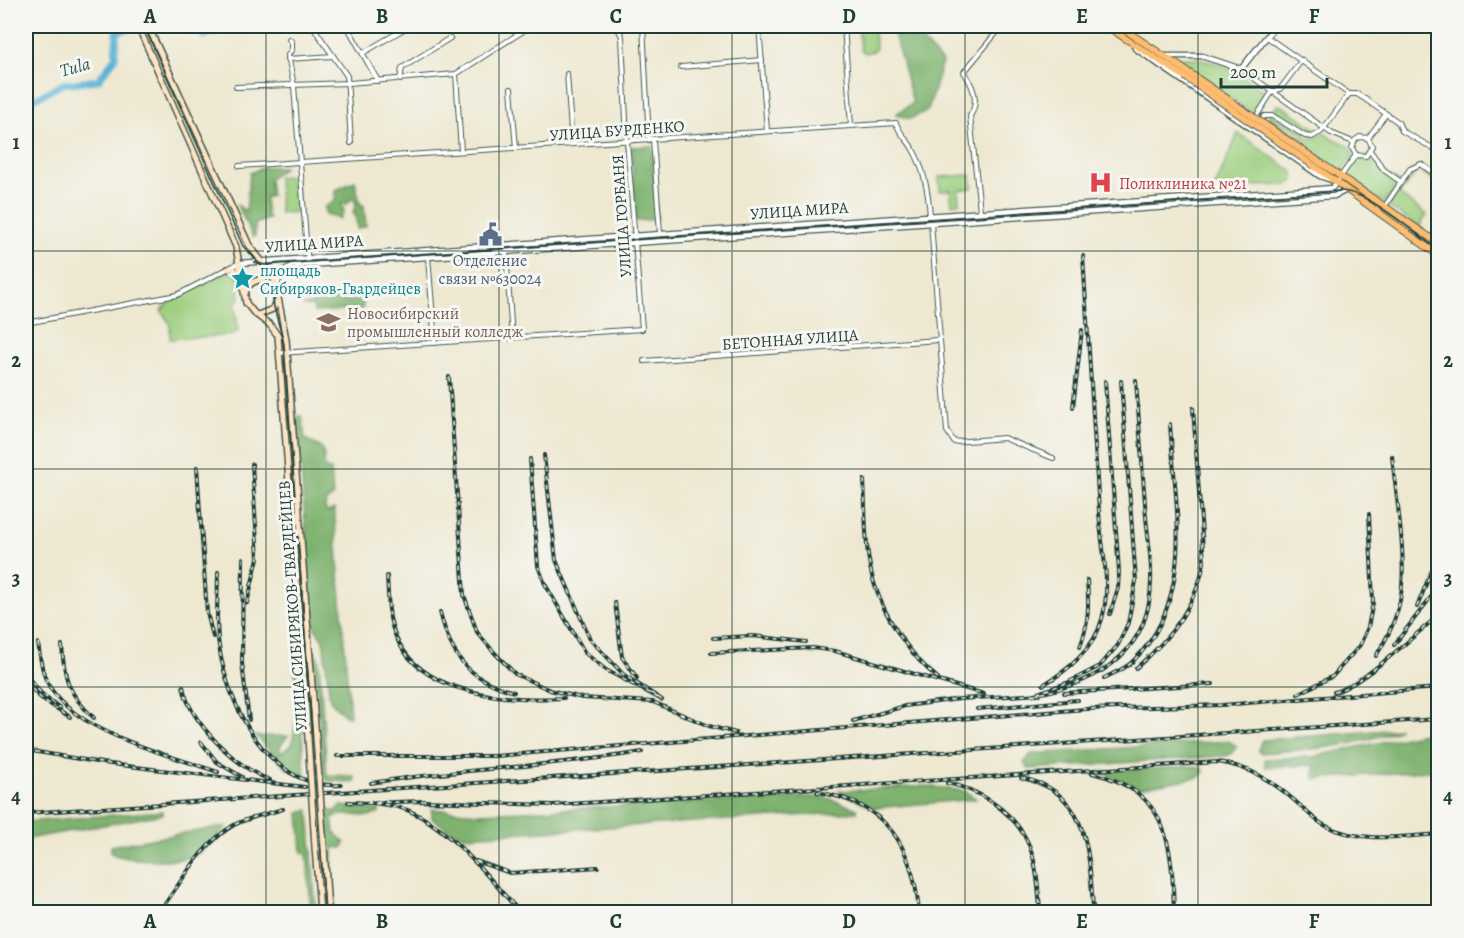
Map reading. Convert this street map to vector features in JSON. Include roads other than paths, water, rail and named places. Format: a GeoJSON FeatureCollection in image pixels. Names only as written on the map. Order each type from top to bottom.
{"type":"FeatureCollection","features":[{"type":"Feature","properties":{"kind":"main road"},"geometry":{"type":"LineString","coordinates":[[138,26],[211,189],[240,263],[241,278],[249,308],[257,315],[273,309],[278,298],[274,277],[251,249],[148,26]]}},
{"type":"Feature","properties":{"kind":"main road"},"geometry":{"type":"LineString","coordinates":[[1106,26],[1186,75],[1338,180],[1385,206],[1438,243]]}},
{"type":"Feature","properties":{"kind":"main road"},"geometry":{"type":"LineString","coordinates":[[1119,26],[1165,56],[1186,75]]}},
{"type":"Feature","properties":{"kind":"main road"},"geometry":{"type":"LineString","coordinates":[[1349,187],[1438,255]]}},
{"type":"Feature","properties":{"kind":"main road"},"geometry":{"type":"LineString","coordinates":[[228,269],[234,269],[241,278]]}},
{"type":"Feature","properties":{"kind":"main road"},"geometry":{"type":"LineString","coordinates":[[245,296],[250,283],[258,279],[272,282],[277,289]]}},
{"type":"Feature","properties":{"kind":"main road","name":"УЛИЦА СИБИРЯКОВ-ГВАРДЕЙЦЕВ"},"geometry":{"type":"LineString","coordinates":[[278,298],[287,352],[328,912]]}},
{"type":"Feature","properties":{"kind":"main road","name":"УЛИЦА СИБИРЯКОВ-ГВАРДЕЙЦЕВ"},"geometry":{"type":"LineString","coordinates":[[257,315],[276,332],[280,353],[320,912]]}},
{"type":"Feature","properties":{"kind":"main road"},"geometry":{"type":"LineString","coordinates":[[288,467],[296,467]]}},
{"type":"Feature","properties":{"kind":"street"},"geometry":{"type":"LineString","coordinates":[[348,26],[378,81]]}},
{"type":"Feature","properties":{"kind":"street"},"geometry":{"type":"LineString","coordinates":[[363,53],[409,26]]}},
{"type":"Feature","properties":{"kind":"street"},"geometry":{"type":"LineString","coordinates":[[236,87],[400,80],[456,74],[531,26]]}},
{"type":"Feature","properties":{"kind":"street","name":"УЛИЦА ГОРБАНЯ"},"geometry":{"type":"LineString","coordinates":[[512,338],[642,329],[627,141],[622,37],[619,30],[611,26]]}},
{"type":"Feature","properties":{"kind":"street"},"geometry":{"type":"LineString","coordinates":[[660,233],[643,27],[673,26]]}},
{"type":"Feature","properties":{"kind":"street"},"geometry":{"type":"LineString","coordinates":[[759,26],[767,131]]}},
{"type":"Feature","properties":{"kind":"street"},"geometry":{"type":"LineString","coordinates":[[844,26],[851,126]]}},
{"type":"Feature","properties":{"kind":"street"},"geometry":{"type":"LineString","coordinates":[[1241,69],[1275,26]]}},
{"type":"Feature","properties":{"kind":"street"},"geometry":{"type":"LineString","coordinates":[[316,31],[349,83],[351,143]]}},
{"type":"Feature","properties":{"kind":"street"},"geometry":{"type":"LineString","coordinates":[[981,220],[970,116],[976,107],[964,72],[998,32]]}},
{"type":"Feature","properties":{"kind":"street"},"geometry":{"type":"LineString","coordinates":[[1121,36],[1169,73],[1320,176],[1338,180],[1356,155]]}},
{"type":"Feature","properties":{"kind":"street"},"geometry":{"type":"LineString","coordinates":[[1267,37],[1349,94],[1357,94],[1398,122],[1402,131],[1438,151]]}},
{"type":"Feature","properties":{"kind":"street"},"geometry":{"type":"LineString","coordinates":[[400,80],[402,68],[450,38]]}},
{"type":"Feature","properties":{"kind":"street"},"geometry":{"type":"LineString","coordinates":[[289,39],[292,49],[288,59],[294,86],[308,265]]}},
{"type":"Feature","properties":{"kind":"street"},"geometry":{"type":"LineString","coordinates":[[288,59],[333,56]]}},
{"type":"Feature","properties":{"kind":"street"},"geometry":{"type":"LineString","coordinates":[[1165,56],[1202,56],[1241,69],[1324,129],[1353,142]]}},
{"type":"Feature","properties":{"kind":"street"},"geometry":{"type":"LineString","coordinates":[[681,67],[762,60]]}},
{"type":"Feature","properties":{"kind":"street"},"geometry":{"type":"LineString","coordinates":[[1248,127],[1272,92],[1280,88],[1302,60]]}},
{"type":"Feature","properties":{"kind":"street"},"geometry":{"type":"LineString","coordinates":[[456,74],[460,151]]}},
{"type":"Feature","properties":{"kind":"street"},"geometry":{"type":"LineString","coordinates":[[567,74],[572,144]]}},
{"type":"Feature","properties":{"kind":"street"},"geometry":{"type":"LineString","coordinates":[[511,89],[516,148]]}},
{"type":"Feature","properties":{"kind":"street"},"geometry":{"type":"LineString","coordinates":[[1253,131],[1264,116],[1268,115],[1305,136],[1312,137],[1324,129],[1349,94]]}},
{"type":"Feature","properties":{"kind":"street"},"geometry":{"type":"LineString","coordinates":[[1368,138],[1386,114]]}},
{"type":"Feature","properties":{"kind":"street","name":"УЛИЦА БУРДЕНКО"},"geometry":{"type":"LineString","coordinates":[[239,166],[896,123],[900,135],[911,145],[925,178],[930,215]]}},
{"type":"Feature","properties":{"kind":"street"},"geometry":{"type":"LineString","coordinates":[[1371,152],[1362,157],[1356,155],[1353,142],[1360,136],[1368,138],[1372,143],[1371,152],[1384,170],[1401,182]]}},
{"type":"Feature","properties":{"kind":"street"},"geometry":{"type":"LineString","coordinates":[[1385,206],[1410,169],[1421,164],[1438,176]]}},
{"type":"Feature","properties":{"kind":"street"},"geometry":{"type":"LineString","coordinates":[[1320,176],[1320,189]]}},
{"type":"Feature","properties":{"kind":"street","name":"УЛИЦА МИРА"},"geometry":{"type":"LineString","coordinates":[[240,263],[1320,189],[1332,188],[1338,180]]}},
{"type":"Feature","properties":{"kind":"street","name":"УЛИЦА МИРА"},"geometry":{"type":"LineString","coordinates":[[277,289],[281,272],[292,266],[1334,196],[1349,187]]}},
{"type":"Feature","properties":{"kind":"street"},"geometry":{"type":"LineString","coordinates":[[1203,196],[1203,205]]}},
{"type":"Feature","properties":{"kind":"street"},"geometry":{"type":"LineString","coordinates":[[930,215],[938,340],[947,431],[954,442],[1004,438],[1053,458]]}},
{"type":"Feature","properties":{"kind":"street"},"geometry":{"type":"LineString","coordinates":[[280,353],[512,338],[507,251]]}},
{"type":"Feature","properties":{"kind":"street"},"geometry":{"type":"LineString","coordinates":[[428,257],[435,343]]}},
{"type":"Feature","properties":{"kind":"street"},"geometry":{"type":"LineString","coordinates":[[26,323],[177,295],[240,263]]}},
{"type":"Feature","properties":{"kind":"street","name":"БЕТОННАЯ УЛИЦА"},"geometry":{"type":"LineString","coordinates":[[644,362],[938,340]]}},
{"type":"Feature","properties":{"kind":"waterway","name":"Tula"},"geometry":{"type":"LineString","coordinates":[[26,103],[63,84],[98,80],[115,58],[117,32],[139,26]]}},
{"type":"Feature","properties":{"kind":"waterway","name":"Tula"},"geometry":{"type":"LineString","coordinates":[[193,26],[204,36],[228,26]]}},
{"type":"Feature","properties":{"kind":"waterway","name":"Tula"},"geometry":{"type":"LineString","coordinates":[[258,26],[284,26]]}},
{"type":"Feature","properties":{"kind":"tram line"},"geometry":{"type":"LineString","coordinates":[[144,26],[243,246],[270,275],[274,307],[284,344],[325,912]]}},
{"type":"Feature","properties":{"kind":"tram line"},"geometry":{"type":"LineString","coordinates":[[254,262],[265,265],[1341,191],[1365,198],[1405,224],[1438,250]]}},
{"type":"Feature","properties":{"kind":"railway"},"geometry":{"type":"LineString","coordinates":[[1043,685],[1071,666],[1086,650],[1098,630],[1105,606],[1106,579],[1099,511],[1083,256]]}},
{"type":"Feature","properties":{"kind":"railway"},"geometry":{"type":"LineString","coordinates":[[1073,407],[1082,330]]}},
{"type":"Feature","properties":{"kind":"railway"},"geometry":{"type":"LineString","coordinates":[[449,377],[464,595],[477,632],[515,674],[550,690],[582,698],[653,702],[709,726],[736,733]]}},
{"type":"Feature","properties":{"kind":"railway"},"geometry":{"type":"LineString","coordinates":[[1121,381],[1136,581],[1128,623],[1118,645],[1100,666],[1067,683],[1032,695],[1077,683],[1098,673],[1130,646],[1141,628],[1148,606],[1151,565],[1136,380]]}},
{"type":"Feature","properties":{"kind":"railway"},"geometry":{"type":"LineString","coordinates":[[1105,381],[1119,571],[1118,588],[1110,614]]}},
{"type":"Feature","properties":{"kind":"railway"},"geometry":{"type":"LineString","coordinates":[[1136,668],[1170,634],[1188,608],[1195,594],[1204,563],[1193,408]]}},
{"type":"Feature","properties":{"kind":"railway"},"geometry":{"type":"LineString","coordinates":[[1104,678],[1132,662],[1152,638],[1166,610],[1174,581],[1177,518],[1170,424]]}},
{"type":"Feature","properties":{"kind":"railway"},"geometry":{"type":"LineString","coordinates":[[530,459],[538,566],[545,584],[585,653],[606,670],[662,700],[624,675],[590,639],[556,560],[544,455]]}},
{"type":"Feature","properties":{"kind":"railway"},"geometry":{"type":"LineString","coordinates":[[1376,656],[1394,622],[1402,584],[1402,548],[1392,456]]}},
{"type":"Feature","properties":{"kind":"railway"},"geometry":{"type":"LineString","coordinates":[[247,603],[258,558],[252,464]]}},
{"type":"Feature","properties":{"kind":"railway"},"geometry":{"type":"LineString","coordinates":[[197,467],[207,613],[213,637]]}},
{"type":"Feature","properties":{"kind":"railway"},"geometry":{"type":"LineString","coordinates":[[864,480],[867,547],[875,586],[900,636],[918,659],[938,678]]}},
{"type":"Feature","properties":{"kind":"railway"},"geometry":{"type":"LineString","coordinates":[[1298,694],[1333,676],[1360,645],[1368,627],[1373,602],[1369,514]]}},
{"type":"Feature","properties":{"kind":"railway"},"geometry":{"type":"LineString","coordinates":[[243,558],[242,663],[249,720]]}},
{"type":"Feature","properties":{"kind":"railway"},"geometry":{"type":"LineString","coordinates":[[218,572],[219,646],[224,670],[243,718],[256,740],[273,759],[293,774],[315,783],[341,785]]}},
{"type":"Feature","properties":{"kind":"railway"},"geometry":{"type":"LineString","coordinates":[[1417,607],[1431,572]]}},
{"type":"Feature","properties":{"kind":"railway"},"geometry":{"type":"LineString","coordinates":[[387,576],[390,618],[399,644],[415,664],[435,678],[485,695],[512,698],[564,698]]}},
{"type":"Feature","properties":{"kind":"railway"},"geometry":{"type":"LineString","coordinates":[[1080,647],[1088,614],[1087,580]]}},
{"type":"Feature","properties":{"kind":"railway"},"geometry":{"type":"LineString","coordinates":[[1394,645],[1438,588]]}},
{"type":"Feature","properties":{"kind":"railway"},"geometry":{"type":"LineString","coordinates":[[615,603],[622,657],[637,678]]}},
{"type":"Feature","properties":{"kind":"railway"},"geometry":{"type":"LineString","coordinates":[[440,612],[450,642],[464,664],[485,680],[514,692]]}},
{"type":"Feature","properties":{"kind":"railway"},"geometry":{"type":"LineString","coordinates":[[1334,692],[1345,688],[1373,670],[1438,616]]}},
{"type":"Feature","properties":{"kind":"railway"},"geometry":{"type":"LineString","coordinates":[[713,638],[753,636],[806,642]]}},
{"type":"Feature","properties":{"kind":"railway"},"geometry":{"type":"LineString","coordinates":[[38,643],[46,680],[58,698],[76,714],[122,739],[218,772]]}},
{"type":"Feature","properties":{"kind":"railway"},"geometry":{"type":"LineString","coordinates":[[62,645],[64,667],[69,685],[78,701],[94,718]]}},
{"type":"Feature","properties":{"kind":"railway"},"geometry":{"type":"LineString","coordinates":[[711,653],[813,648],[835,651],[984,694]]}},
{"type":"Feature","properties":{"kind":"railway"},"geometry":{"type":"LineString","coordinates":[[26,675],[41,693],[60,708]]}},
{"type":"Feature","properties":{"kind":"railway"},"geometry":{"type":"LineString","coordinates":[[26,683],[42,699],[70,717]]}},
{"type":"Feature","properties":{"kind":"railway"},"geometry":{"type":"LineString","coordinates":[[1064,693],[1213,684]]}},
{"type":"Feature","properties":{"kind":"railway"},"geometry":{"type":"LineString","coordinates":[[183,686],[194,714],[216,742],[243,765],[270,780]]}},
{"type":"Feature","properties":{"kind":"railway"},"geometry":{"type":"LineString","coordinates":[[337,756],[495,756],[1086,709],[1222,705],[1438,688]]}},
{"type":"Feature","properties":{"kind":"railway"},"geometry":{"type":"LineString","coordinates":[[853,721],[905,706],[960,699],[1040,694]]}},
{"type":"Feature","properties":{"kind":"railway"},"geometry":{"type":"LineString","coordinates":[[977,709],[1078,700]]}},
{"type":"Feature","properties":{"kind":"railway"},"geometry":{"type":"LineString","coordinates":[[26,813],[1438,719]]}},
{"type":"Feature","properties":{"kind":"railway"},"geometry":{"type":"LineString","coordinates":[[201,742],[217,762],[242,777]]}},
{"type":"Feature","properties":{"kind":"railway"},"geometry":{"type":"LineString","coordinates":[[26,750],[102,763],[305,787]]}},
{"type":"Feature","properties":{"kind":"railway"},"geometry":{"type":"LineString","coordinates":[[371,783],[642,752]]}},
{"type":"Feature","properties":{"kind":"railway"},"geometry":{"type":"LineString","coordinates":[[367,803],[424,801],[553,805],[1218,762],[1240,767],[1269,781],[1316,820],[1337,831],[1366,837],[1438,834]]}},
{"type":"Feature","properties":{"kind":"railway"},"geometry":{"type":"LineString","coordinates":[[1092,773],[1118,781],[1137,793],[1152,807],[1162,825],[1168,844],[1174,912]]}},
{"type":"Feature","properties":{"kind":"railway"},"geometry":{"type":"LineString","coordinates":[[1021,778],[1043,785],[1060,796],[1073,810],[1086,846],[1093,908]]}},
{"type":"Feature","properties":{"kind":"railway"},"geometry":{"type":"LineString","coordinates":[[947,783],[975,792],[1001,808],[1021,830],[1035,864],[1040,912]]}},
{"type":"Feature","properties":{"kind":"railway"},"geometry":{"type":"LineString","coordinates":[[817,792],[862,806],[892,831],[903,848],[910,867],[919,912]]}},
{"type":"Feature","properties":{"kind":"railway"},"geometry":{"type":"LineString","coordinates":[[348,802],[393,806],[423,818],[438,828],[468,855],[520,912]]}},
{"type":"Feature","properties":{"kind":"railway"},"geometry":{"type":"LineString","coordinates":[[159,912],[201,853],[222,833],[246,820],[283,809]]}},
{"type":"Feature","properties":{"kind":"railway"},"geometry":{"type":"LineString","coordinates":[[476,861],[510,873],[598,867]]}},
{"type":"Feature","properties":{"kind":"place","name":"Поликлиника №21"},"geometry":{"type":"Point","coordinates":[1101,183]}},
{"type":"Feature","properties":{"kind":"place","name":"Отделение связи №630024"},"geometry":{"type":"Point","coordinates":[490,235]}},
{"type":"Feature","properties":{"kind":"place","name":"площадь Сибиряков-Гвардейцев"},"geometry":{"type":"Point","coordinates":[242,279]}},
{"type":"Feature","properties":{"kind":"place","name":"Новосибирский промышленный колледж"},"geometry":{"type":"Point","coordinates":[329,322]}}]}
